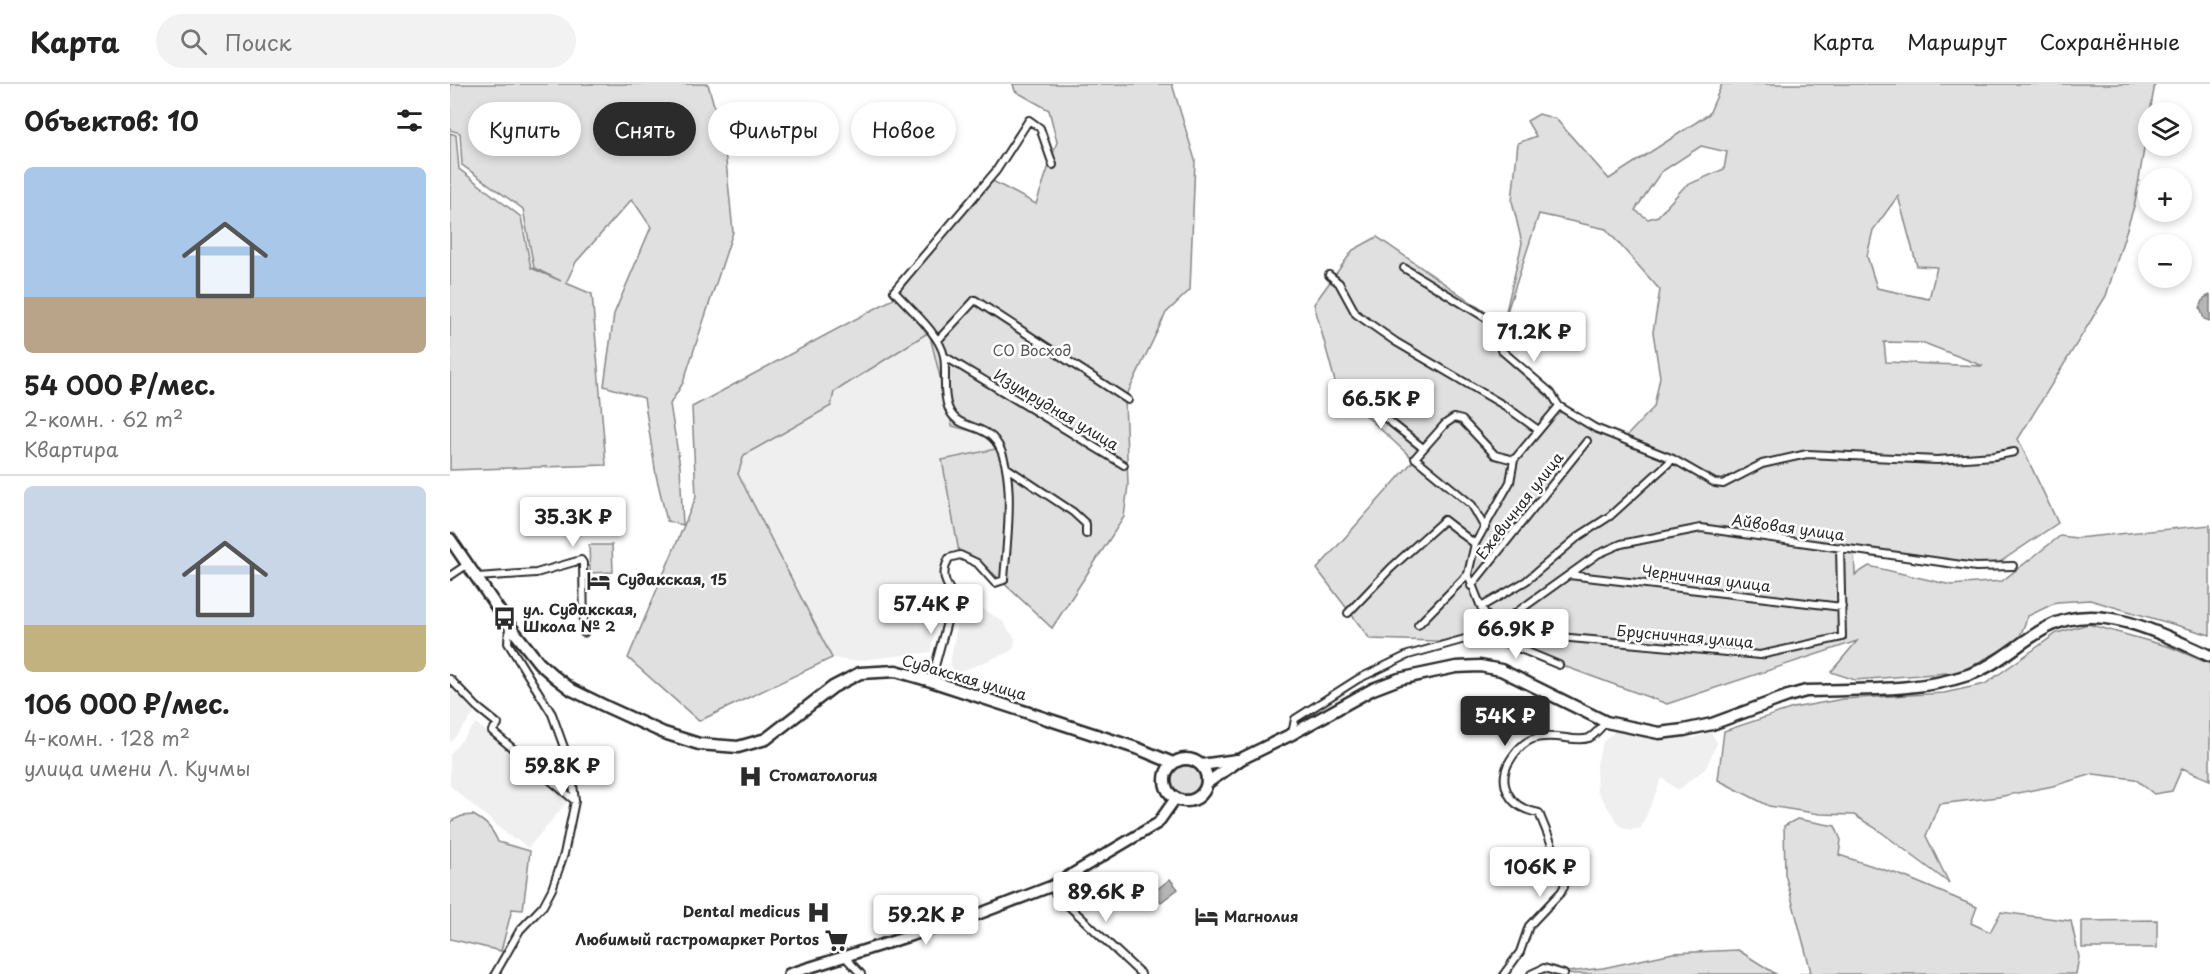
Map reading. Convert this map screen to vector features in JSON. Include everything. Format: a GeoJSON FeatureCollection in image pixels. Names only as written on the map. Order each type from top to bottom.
{"type":"FeatureCollection","features":[{"type":"Feature","properties":{"kind":"main road","name":"Судакская улица"},"geometry":{"type":"LineString","coordinates":[[450,539],[509,625],[539,663],[572,690],[664,733],[699,744],[738,747],[766,739],[833,687],[860,673],[896,671],[1138,748],[1173,763]]}},
{"type":"Feature","properties":{"kind":"main road"},"geometry":{"type":"LineString","coordinates":[[1207,783],[1206,774],[1201,765],[1192,760],[1182,759],[1173,763],[1165,774],[1166,788],[1175,799],[1188,801],[1194,799],[1201,796],[1207,783],[1241,759],[1292,734],[1350,701],[1399,679],[1456,667],[1480,666],[1501,670],[1606,722],[1659,733],[1712,724],[1806,691],[1922,686],[1988,668],[2047,627],[2087,615],[2110,618],[2165,636],[2210,656]]}},
{"type":"Feature","properties":{"kind":"main road"},"geometry":{"type":"LineString","coordinates":[[1201,765],[1241,759]]}},
{"type":"Feature","properties":{"kind":"main road"},"geometry":{"type":"LineString","coordinates":[[789,974],[976,915],[1052,886],[1158,823],[1175,799]]}},
{"type":"Feature","properties":{"kind":"street"},"geometry":{"type":"LineString","coordinates":[[931,681],[954,596],[944,582],[944,569],[949,558],[960,555],[976,563],[995,583],[1004,580],[1009,494],[1007,468],[992,436],[954,418],[948,406],[944,384],[944,356],[938,340],[894,291],[996,171],[1029,120],[1040,128],[1053,165]]}},
{"type":"Feature","properties":{"kind":"street"},"geometry":{"type":"LineString","coordinates":[[1404,268],[1499,326],[1501,351],[1551,393],[1559,406],[1595,428],[1673,459],[1715,483],[1723,484],[1762,464],[1807,454],[1937,460],[1994,456],[2014,452]]}},
{"type":"Feature","properties":{"kind":"street"},"geometry":{"type":"LineString","coordinates":[[1329,274],[1339,283],[1356,314],[1396,342],[1505,406],[1538,429]]}},
{"type":"Feature","properties":{"kind":"street"},"geometry":{"type":"LineString","coordinates":[[938,340],[975,300],[1128,400]]}},
{"type":"Feature","properties":{"kind":"street","name":"Изумрудная улица"},"geometry":{"type":"LineString","coordinates":[[944,356],[1124,465]]}},
{"type":"Feature","properties":{"kind":"street"},"geometry":{"type":"LineString","coordinates":[[1339,404],[1364,401],[1424,448]]}},
{"type":"Feature","properties":{"kind":"street"},"geometry":{"type":"LineString","coordinates":[[1418,625],[1468,574],[1475,544],[1510,482],[1514,460],[1559,406]]}},
{"type":"Feature","properties":{"kind":"street"},"geometry":{"type":"LineString","coordinates":[[1485,528],[1472,504],[1415,458],[1445,424],[1454,418],[1462,420],[1496,455],[1514,460]]}},
{"type":"Feature","properties":{"kind":"street","name":"Ежевичная улица"},"geometry":{"type":"LineString","coordinates":[[1472,586],[1587,441]]}},
{"type":"Feature","properties":{"kind":"street"},"geometry":{"type":"LineString","coordinates":[[1481,607],[1526,580],[1579,536],[1610,516],[1673,459]]}},
{"type":"Feature","properties":{"kind":"street"},"geometry":{"type":"LineString","coordinates":[[1007,468],[1073,512],[1086,524],[1086,534]]}},
{"type":"Feature","properties":{"kind":"street"},"geometry":{"type":"LineString","coordinates":[[1348,613],[1391,568],[1444,520],[1475,544]]}},
{"type":"Feature","properties":{"kind":"street","name":"Айвовая улица"},"geometry":{"type":"LineString","coordinates":[[1493,632],[1503,622],[1598,554],[1621,544],[1701,528],[1976,567],[2013,566]]}},
{"type":"Feature","properties":{"kind":"street"},"geometry":{"type":"LineString","coordinates":[[1840,548],[1842,607]]}},
{"type":"Feature","properties":{"kind":"street"},"geometry":{"type":"LineString","coordinates":[[477,577],[536,573],[581,560],[583,563],[584,633]]}},
{"type":"Feature","properties":{"kind":"street"},"geometry":{"type":"LineString","coordinates":[[450,576],[468,564]]}},
{"type":"Feature","properties":{"kind":"street"},"geometry":{"type":"LineString","coordinates":[[1468,574],[1497,638],[1559,665]]}},
{"type":"Feature","properties":{"kind":"street","name":"Черничная улица"},"geometry":{"type":"LineString","coordinates":[[1568,574],[1842,607]]}},
{"type":"Feature","properties":{"kind":"street","name":"Брусничная улица"},"geometry":{"type":"LineString","coordinates":[[1493,632],[1760,655],[1842,637],[1842,607]]}},
{"type":"Feature","properties":{"kind":"street"},"geometry":{"type":"LineString","coordinates":[[495,974],[520,930],[543,906],[552,889],[564,854],[575,801],[571,767],[560,735],[552,714],[508,644],[509,625]]}},
{"type":"Feature","properties":{"kind":"street"},"geometry":{"type":"LineString","coordinates":[[1292,734],[1295,719],[1358,679],[1408,655],[1465,639],[1481,638],[1493,632]]}},
{"type":"Feature","properties":{"kind":"street"},"geometry":{"type":"LineString","coordinates":[[450,679],[477,707],[498,724],[492,731],[575,801]]}},
{"type":"Feature","properties":{"kind":"street"},"geometry":{"type":"LineString","coordinates":[[1504,974],[1520,952],[1529,926],[1544,912],[1564,886],[1563,872],[1539,813],[1525,810],[1509,797],[1504,785],[1504,774],[1511,759],[1526,741],[1544,735],[1573,739],[1589,738],[1606,722]]}},
{"type":"Feature","properties":{"kind":"street"},"geometry":{"type":"LineString","coordinates":[[1052,886],[1055,893],[1140,974]]}},
{"type":"Feature","properties":{"kind":"street"},"geometry":{"type":"LineString","coordinates":[[844,956],[861,974]]}},
{"type":"Feature","properties":{"kind":"street"},"geometry":{"type":"LineString","coordinates":[[1531,974],[1544,968],[1564,974]]}},
{"type":"Feature","properties":{"kind":"shaded area"},"geometry":{"type":"Polygon","coordinates":[[[2210,295],[2210,321],[2204,319],[2200,308],[2204,298],[2210,295]]]}},
{"type":"Feature","properties":{"kind":"shaded area"},"geometry":{"type":"Polygon","coordinates":[[[930,332],[996,449],[942,460],[959,552],[947,557],[931,652],[853,661],[832,658],[738,474],[744,455],[831,407],[834,392],[930,332]]]}},
{"type":"Feature","properties":{"kind":"shaded area"},"geometry":{"type":"Polygon","coordinates":[[[969,603],[1002,621],[1015,639],[1014,648],[955,674],[950,663],[961,604],[969,603]]]}},
{"type":"Feature","properties":{"kind":"shaded area"},"geometry":{"type":"Polygon","coordinates":[[[450,687],[475,713],[450,743],[450,687]]]}},
{"type":"Feature","properties":{"kind":"shaded area"},"geometry":{"type":"Polygon","coordinates":[[[476,723],[569,800],[528,848],[516,838],[514,840],[450,786],[450,754],[476,723]]]}},
{"type":"Feature","properties":{"kind":"shaded area"},"geometry":{"type":"Polygon","coordinates":[[[1619,727],[1694,738],[1711,732],[1717,743],[1706,768],[1678,790],[1662,778],[1641,828],[1630,830],[1620,826],[1597,791],[1596,766],[1603,742],[1619,727]]]}},
{"type":"Feature","properties":{"kind":"shaded area"},"geometry":{"type":"Polygon","coordinates":[[[1170,879],[1178,889],[1161,902],[1154,892],[1170,879]]]}},
{"type":"Feature","properties":{"kind":"green space"},"geometry":{"type":"Polygon","coordinates":[[[450,84],[708,84],[713,102],[708,102],[708,156],[725,156],[733,232],[683,383],[670,404],[680,466],[683,525],[667,521],[656,475],[644,398],[604,386],[614,314],[651,227],[632,199],[576,262],[566,283],[592,294],[606,465],[450,470],[450,133],[456,135],[459,169],[521,217],[531,268],[561,281],[534,268],[523,209],[462,165],[460,133],[450,130],[450,84]]]}},
{"type":"Feature","properties":{"kind":"green space","name":"СО Восход"},"geometry":{"type":"Polygon","coordinates":[[[1013,84],[1172,84],[1195,160],[1190,290],[1166,313],[1125,399],[1128,485],[1124,517],[1052,628],[981,562],[959,552],[942,460],[996,449],[990,436],[952,426],[929,332],[834,392],[831,406],[744,455],[738,474],[832,658],[699,721],[628,658],[696,497],[692,407],[895,298],[987,178],[1036,204],[1057,142],[1049,110],[1015,91],[1013,84]]]}},
{"type":"Feature","properties":{"kind":"green space"},"geometry":{"type":"Polygon","coordinates":[[[1722,84],[2155,84],[2152,102],[2138,102],[2138,156],[2143,156],[2141,168],[2138,168],[2135,203],[2106,296],[2018,439],[2058,523],[1994,566],[1854,547],[1855,575],[1869,566],[1951,585],[2002,581],[2060,536],[2077,538],[2210,525],[2210,635],[2090,600],[2057,602],[2028,616],[2020,636],[2011,645],[1960,672],[1855,680],[1831,672],[1857,641],[1667,704],[1501,643],[1370,639],[1317,569],[1414,460],[1337,389],[1314,304],[1353,250],[1377,237],[1503,324],[1522,243],[1512,201],[1518,143],[1536,136],[1527,121],[1539,114],[1556,119],[1609,179],[1709,114],[1722,84]],[[1701,146],[1661,172],[1635,210],[1648,219],[1658,216],[1685,186],[1724,169],[1727,152],[1701,146]],[[1898,196],[1873,230],[1867,256],[1877,288],[1929,299],[1937,267],[1917,266],[1898,196]],[[1539,214],[1503,324],[1501,355],[1563,411],[1621,442],[1654,407],[1660,377],[1653,332],[1660,290],[1606,229],[1539,214]],[[1884,342],[1886,362],[1983,366],[1924,343],[1884,342]]]}},
{"type":"Feature","properties":{"kind":"green space"},"geometry":{"type":"Polygon","coordinates":[[[589,545],[612,545],[613,572],[590,573],[589,545]]]}},
{"type":"Feature","properties":{"kind":"green space"},"geometry":{"type":"Polygon","coordinates":[[[2088,624],[2170,647],[2210,664],[2210,780],[2182,768],[2172,791],[2154,794],[2135,779],[2093,774],[2053,786],[1998,797],[1939,804],[1926,836],[1949,883],[1877,829],[1854,815],[1820,814],[1769,806],[1718,780],[1724,731],[1793,708],[1843,699],[1944,693],[1985,684],[2057,633],[2088,624]]]}},
{"type":"Feature","properties":{"kind":"green space"},"geometry":{"type":"Polygon","coordinates":[[[1186,766],[1196,770],[1200,780],[1196,790],[1186,794],[1176,790],[1172,780],[1176,770],[1186,766]]]}},
{"type":"Feature","properties":{"kind":"green space"},"geometry":{"type":"Polygon","coordinates":[[[473,815],[488,826],[498,842],[530,851],[523,910],[512,909],[501,951],[450,939],[450,824],[451,821],[462,816],[473,815]]]}},
{"type":"Feature","properties":{"kind":"green space"},"geometry":{"type":"Polygon","coordinates":[[[1797,819],[1835,826],[1841,840],[1839,855],[1903,876],[1977,907],[1971,923],[1990,932],[2001,912],[2071,921],[2079,957],[2076,974],[1799,974],[1811,972],[1785,874],[1784,826],[1797,819]]]}},
{"type":"Feature","properties":{"kind":"green space"},"geometry":{"type":"Polygon","coordinates":[[[2157,920],[2157,948],[2082,948],[2082,921],[2157,920]]]}},
{"type":"Feature","properties":{"kind":"green space"},"geometry":{"type":"Polygon","coordinates":[[[1738,950],[1776,974],[1549,974],[1603,968],[1673,953],[1738,950]]]}},
{"type":"Feature","properties":{"kind":"place","name":"Судакская, 15"},"geometry":{"type":"Point","coordinates":[599,580]}},
{"type":"Feature","properties":{"kind":"place","name":"ул. Судакская, Школа № 2"},"geometry":{"type":"Point","coordinates":[505,619]}},
{"type":"Feature","properties":{"kind":"place","name":"Стоматология"},"geometry":{"type":"Point","coordinates":[751,776]}},
{"type":"Feature","properties":{"kind":"place","name":"Dental medicus"},"geometry":{"type":"Point","coordinates":[818,912]}},
{"type":"Feature","properties":{"kind":"place","name":"Магнолия"},"geometry":{"type":"Point","coordinates":[1206,917]}},
{"type":"Feature","properties":{"kind":"place","name":"Любимый гастромаркет Portos"},"geometry":{"type":"Point","coordinates":[837,940]}}]}
